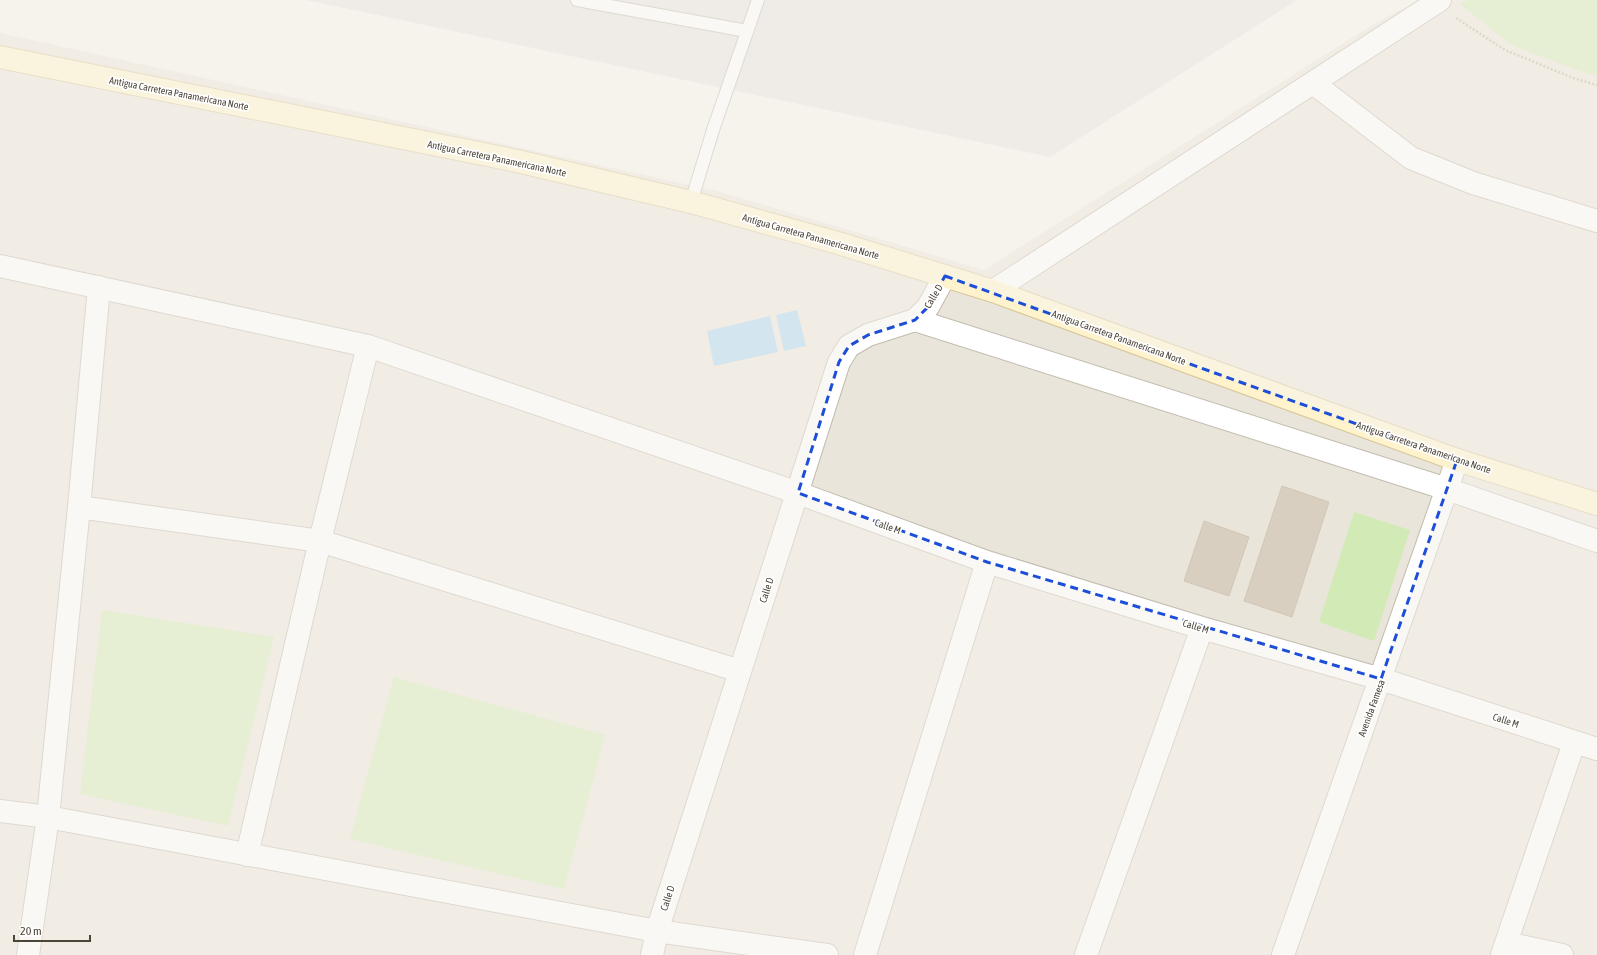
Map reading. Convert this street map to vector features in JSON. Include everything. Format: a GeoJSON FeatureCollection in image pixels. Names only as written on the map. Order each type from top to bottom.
{"type":"FeatureCollection","features":[{"type":"Feature","properties":{"kind":"main road","name":"Antigua Carretera Panamericana Norte"},"geometry":{"type":"LineString","coordinates":[[0,57],[517,161],[691,202],[838,243],[993,291],[1457,460],[1597,504]]}},
{"type":"Feature","properties":{"kind":"street"},"geometry":{"type":"LineString","coordinates":[[993,291],[1437,2]]}},
{"type":"Feature","properties":{"kind":"street"},"geometry":{"type":"LineString","coordinates":[[1313,83],[1411,158],[1473,183],[1597,221]]}},
{"type":"Feature","properties":{"kind":"street","name":"Calle M"},"geometry":{"type":"LineString","coordinates":[[0,266],[368,346],[798,493],[987,562],[1202,628],[1381,678],[1574,743],[1597,749]]}},
{"type":"Feature","properties":{"kind":"street","name":"Calle D"},"geometry":{"type":"LineString","coordinates":[[652,955],[657,931],[839,362],[849,346],[868,335],[915,320],[928,307],[945,276]]}},
{"type":"Feature","properties":{"kind":"street"},"geometry":{"type":"LineString","coordinates":[[28,955],[48,817],[79,507],[98,287]]}},
{"type":"Feature","properties":{"kind":"street"},"geometry":{"type":"LineString","coordinates":[[915,320],[1447,490],[1597,541]]}},
{"type":"Feature","properties":{"kind":"street"},"geometry":{"type":"LineString","coordinates":[[247,855],[320,541],[368,346]]}},
{"type":"Feature","properties":{"kind":"street","name":"Avenida Famesa"},"geometry":{"type":"LineString","coordinates":[[1283,955],[1457,460]]}},
{"type":"Feature","properties":{"kind":"street"},"geometry":{"type":"LineString","coordinates":[[79,507],[320,541],[740,671]]}},
{"type":"Feature","properties":{"kind":"street"},"geometry":{"type":"LineString","coordinates":[[865,955],[987,562]]}},
{"type":"Feature","properties":{"kind":"street"},"geometry":{"type":"LineString","coordinates":[[1086,955],[1202,628]]}},
{"type":"Feature","properties":{"kind":"street"},"geometry":{"type":"LineString","coordinates":[[1562,955],[1504,949],[1574,743]]}},
{"type":"Feature","properties":{"kind":"street"},"geometry":{"type":"LineString","coordinates":[[0,811],[48,817],[657,931],[827,955]]}},
{"type":"Feature","properties":{"kind":"lane"},"geometry":{"type":"LineString","coordinates":[[577,0],[747,31]]}},
{"type":"Feature","properties":{"kind":"lane"},"geometry":{"type":"LineString","coordinates":[[691,202],[713,130],[758,0]]}},
{"type":"Feature","properties":{"kind":"path"},"geometry":{"type":"LineString","coordinates":[[1437,2],[1505,50],[1572,78],[1597,85]]}},
{"type":"Feature","properties":{"kind":"highlighted area"},"geometry":{"type":"Polygon","coordinates":[[[945,276],[1457,460],[1381,679],[987,562],[798,493],[839,362],[849,346],[868,335],[915,320],[928,307],[945,276]]]}},
{"type":"Feature","properties":{"kind":"shaded area"},"geometry":{"type":"Polygon","coordinates":[[[306,0],[1297,0],[1050,157],[306,0]]]}},
{"type":"Feature","properties":{"kind":"shaded area"},"geometry":{"type":"Polygon","coordinates":[[[1420,0],[1597,0],[1597,955],[0,955],[0,33],[717,191],[984,270],[1377,22],[1420,0]]]}},
{"type":"Feature","properties":{"kind":"green space"},"geometry":{"type":"Polygon","coordinates":[[[1469,0],[1597,0],[1597,76],[1511,45],[1460,4],[1469,0]]]}},
{"type":"Feature","properties":{"kind":"green space"},"geometry":{"type":"Polygon","coordinates":[[[1354,512],[1410,530],[1374,641],[1319,622],[1354,512]]]}},
{"type":"Feature","properties":{"kind":"green space"},"geometry":{"type":"Polygon","coordinates":[[[102,610],[274,637],[228,826],[80,794],[102,610]]]}},
{"type":"Feature","properties":{"kind":"green space"},"geometry":{"type":"Polygon","coordinates":[[[394,677],[605,735],[564,889],[350,839],[394,677]]]}},
{"type":"Feature","properties":{"kind":"water"},"geometry":{"type":"Polygon","coordinates":[[[797,310],[806,346],[784,351],[776,315],[797,310]]]}},
{"type":"Feature","properties":{"kind":"water"},"geometry":{"type":"Polygon","coordinates":[[[770,316],[778,352],[714,366],[707,331],[770,316]]]}},
{"type":"Feature","properties":{"kind":"building"},"geometry":{"type":"Polygon","coordinates":[[[1282,486],[1329,502],[1292,617],[1244,601],[1282,486]]]}},
{"type":"Feature","properties":{"kind":"building"},"geometry":{"type":"Polygon","coordinates":[[[1204,521],[1249,537],[1229,596],[1184,581],[1204,521]]]}}]}
